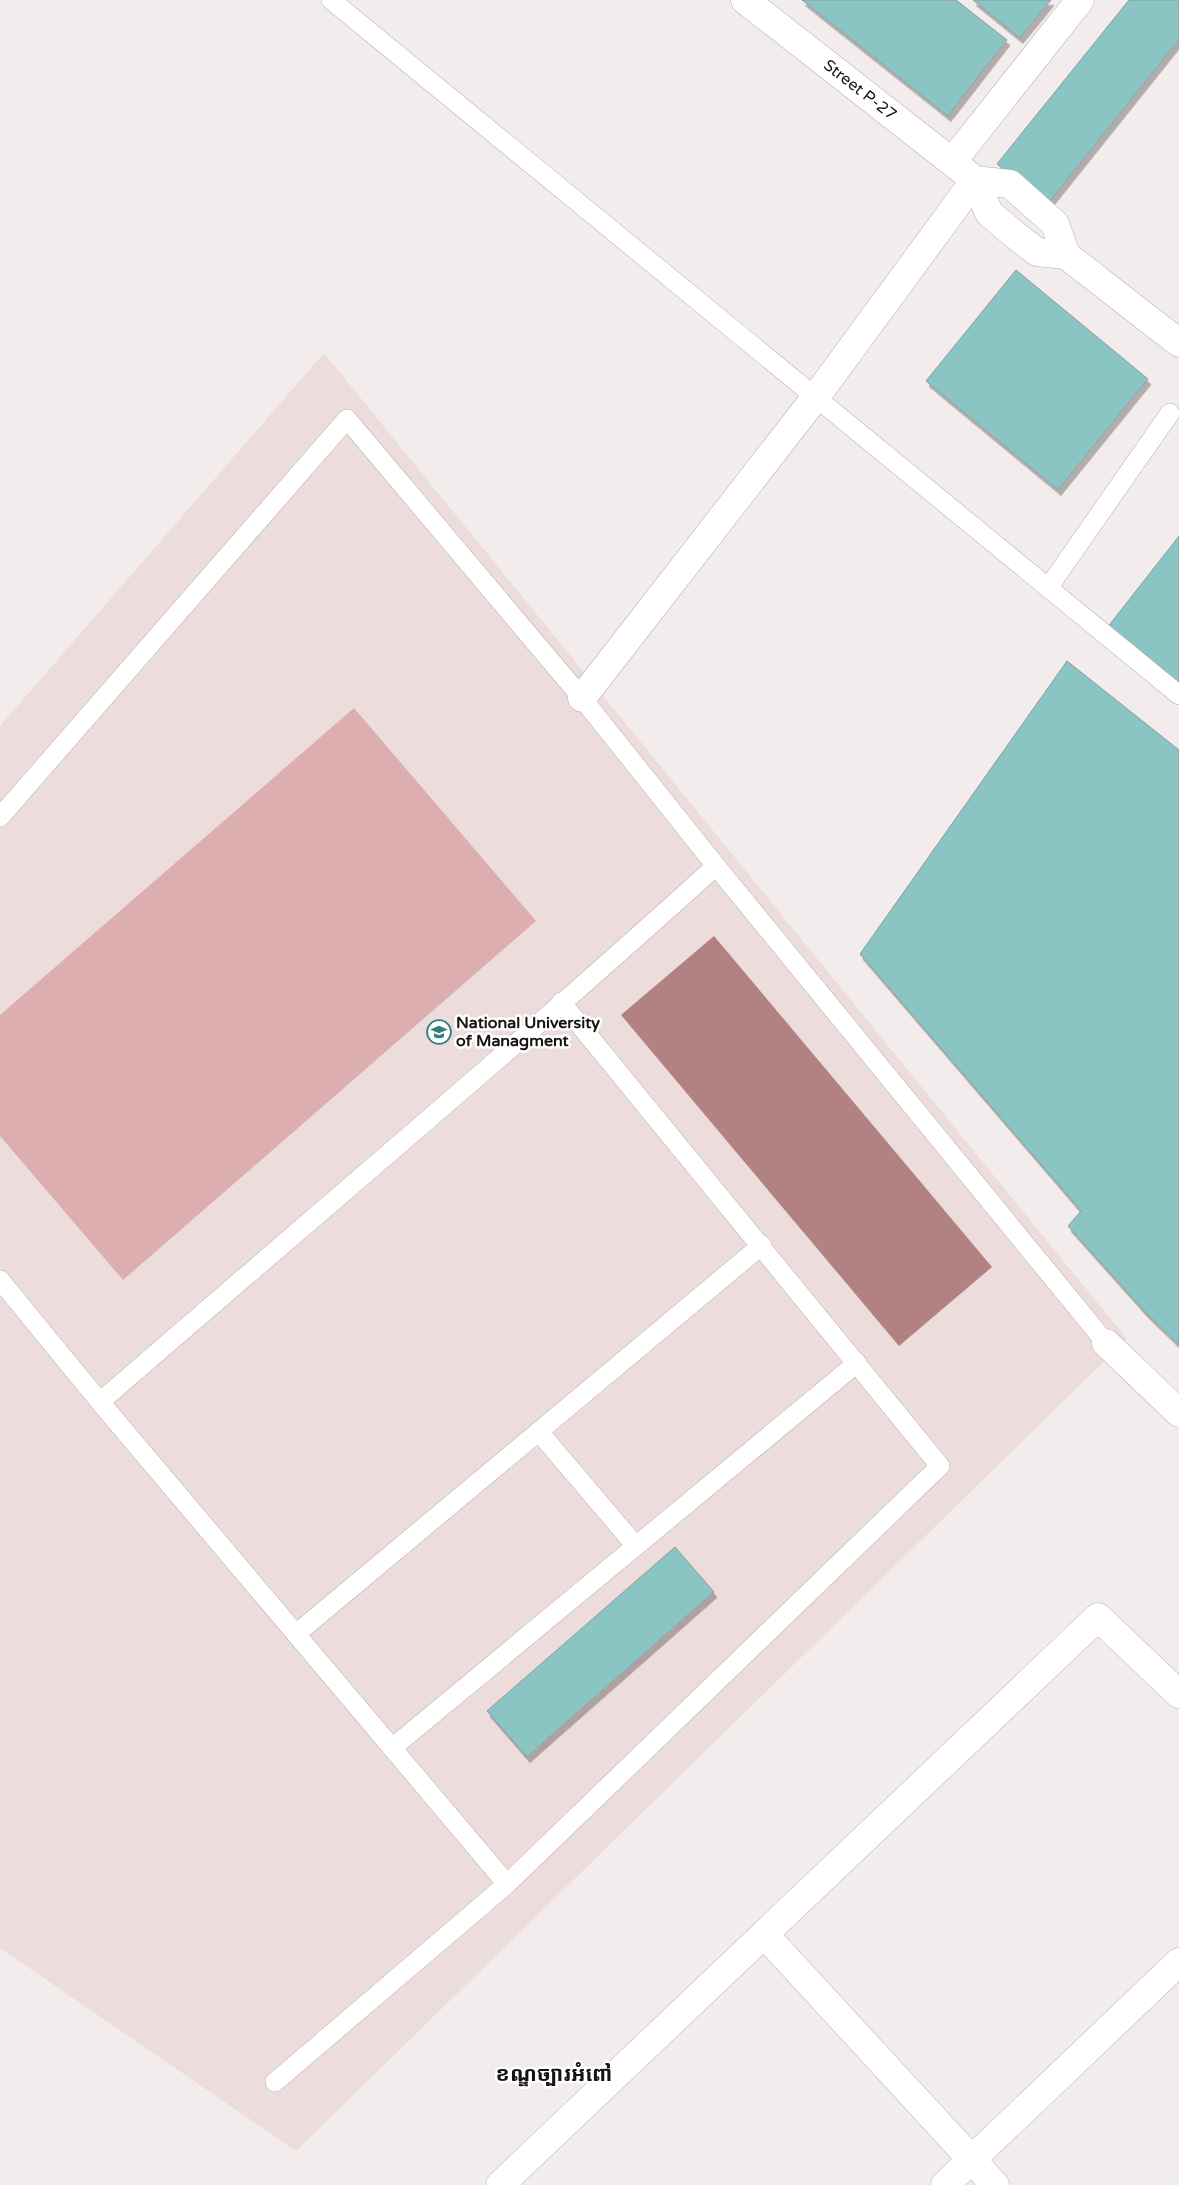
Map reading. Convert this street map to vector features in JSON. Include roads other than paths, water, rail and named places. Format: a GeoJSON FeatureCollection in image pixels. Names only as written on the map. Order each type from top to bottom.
{"type":"FeatureCollection","features":[{"type":"Feature","properties":{"kind":"street","name":"Street P-27"},"geometry":{"type":"LineString","coordinates":[[745,0],[976,180]]}},
{"type":"Feature","properties":{"kind":"street"},"geometry":{"type":"LineString","coordinates":[[952,162],[1080,0]]}},
{"type":"Feature","properties":{"kind":"street"},"geometry":{"type":"LineString","coordinates":[[582,698],[815,398],[976,180]]}},
{"type":"Feature","properties":{"kind":"street"},"geometry":{"type":"LineString","coordinates":[[976,180],[1010,184],[1055,224],[1066,255]]}},
{"type":"Feature","properties":{"kind":"street"},"geometry":{"type":"LineString","coordinates":[[976,180],[989,213],[1014,234],[1037,252],[1066,255],[1179,343]]}},
{"type":"Feature","properties":{"kind":"street"},"geometry":{"type":"LineString","coordinates":[[1106,1343],[1179,1413]]}},
{"type":"Feature","properties":{"kind":"street"},"geometry":{"type":"LineString","coordinates":[[500,2185],[1098,1618],[1179,1694]]}},
{"type":"Feature","properties":{"kind":"street"},"geometry":{"type":"LineString","coordinates":[[764,1934],[995,2185]]}},
{"type":"Feature","properties":{"kind":"street"},"geometry":{"type":"LineString","coordinates":[[945,2185],[1179,1962]]}},
{"type":"Feature","properties":{"kind":"lane"},"geometry":{"type":"LineString","coordinates":[[331,0],[1179,695]]}},
{"type":"Feature","properties":{"kind":"lane"},"geometry":{"type":"LineString","coordinates":[[1048,588],[1170,413]]}},
{"type":"Feature","properties":{"kind":"lane"},"geometry":{"type":"LineString","coordinates":[[0,817],[347,419],[582,698],[716,866],[1106,1343]]}},
{"type":"Feature","properties":{"kind":"lane"},"geometry":{"type":"LineString","coordinates":[[100,1402],[716,866]]}},
{"type":"Feature","properties":{"kind":"lane"},"geometry":{"type":"LineString","coordinates":[[275,2082],[507,1884],[940,1466],[762,1245],[561,1002]]}},
{"type":"Feature","properties":{"kind":"lane"},"geometry":{"type":"LineString","coordinates":[[296,1634],[762,1245]]}},
{"type":"Feature","properties":{"kind":"lane"},"geometry":{"type":"LineString","coordinates":[[0,1280],[100,1402],[507,1884]]}},
{"type":"Feature","properties":{"kind":"lane"},"geometry":{"type":"LineString","coordinates":[[392,1748],[856,1362]]}},
{"type":"Feature","properties":{"kind":"lane"},"geometry":{"type":"LineString","coordinates":[[539,1432],[635,1545]]}},
{"type":"Feature","properties":{"kind":"place","name":"National University of Managment"},"geometry":{"type":"Point","coordinates":[439,1032]}},
{"type":"Feature","properties":{"kind":"district","name":"ខណ្ឌច្បារអំពៅ"},"geometry":{"type":"Point","coordinates":[554,2074]}}]}
